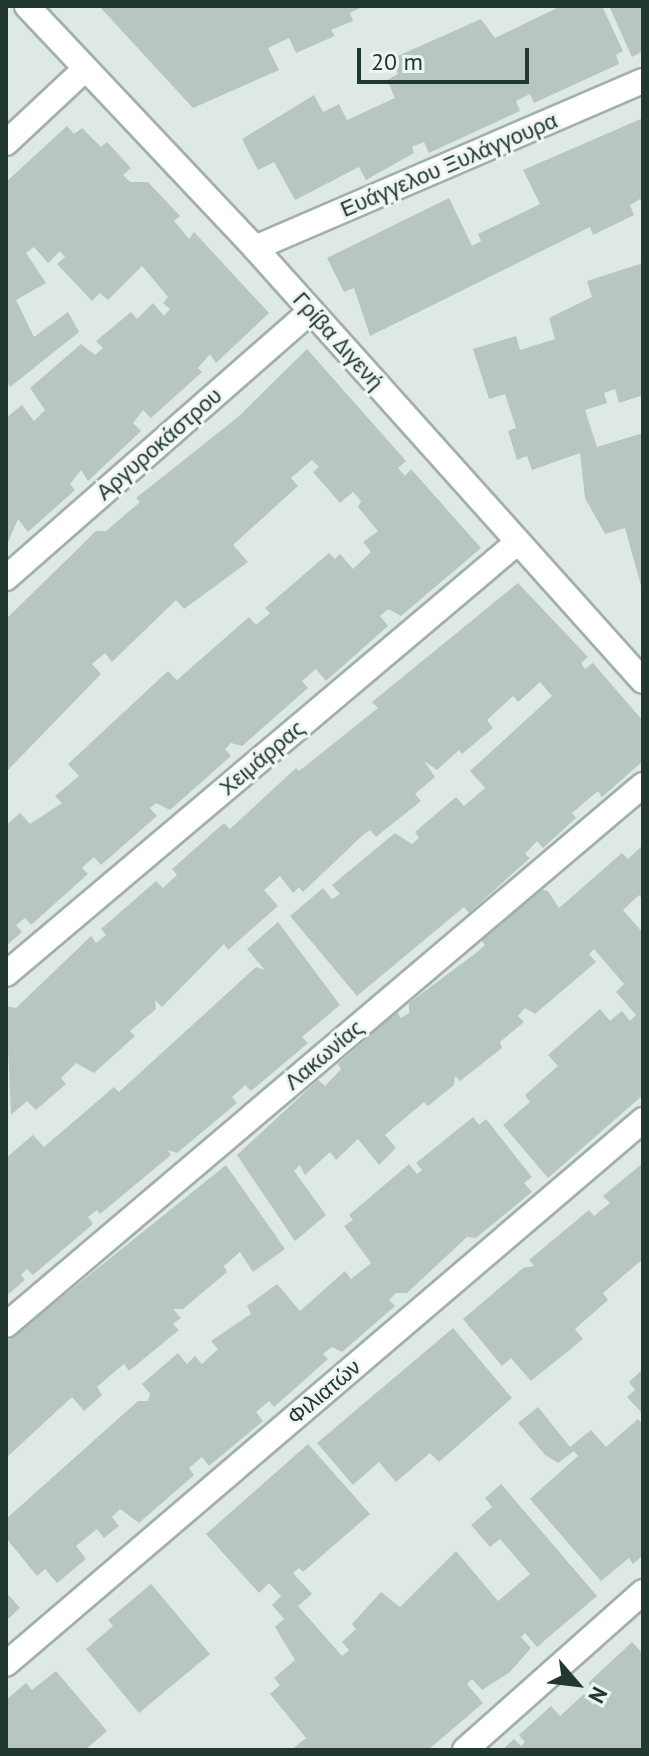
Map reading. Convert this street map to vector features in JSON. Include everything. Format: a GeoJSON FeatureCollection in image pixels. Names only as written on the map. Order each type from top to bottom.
{"type":"FeatureCollection","features":[{"type":"Feature","properties":{"kind":"street","name":"Γρίβα Διγενή"},"geometry":{"type":"LineString","coordinates":[[27,6],[255,248],[643,681]]}},
{"type":"Feature","properties":{"kind":"street"},"geometry":{"type":"LineString","coordinates":[[6,143],[85,69]]}},
{"type":"Feature","properties":{"kind":"street","name":"Ευάγγελου Ξυλάγγουρα"},"geometry":{"type":"LineString","coordinates":[[255,248],[643,81]]}},
{"type":"Feature","properties":{"kind":"street","name":"Αργυροκάστρου"},"geometry":{"type":"LineString","coordinates":[[6,578],[311,311]]}},
{"type":"Feature","properties":{"kind":"street","name":"Χειμάρρας"},"geometry":{"type":"LineString","coordinates":[[6,974],[518,542]]}},
{"type":"Feature","properties":{"kind":"street","name":"Λακωνίας"},"geometry":{"type":"LineString","coordinates":[[6,1325],[643,785]]}},
{"type":"Feature","properties":{"kind":"street","name":"Φιλιατών"},"geometry":{"type":"LineString","coordinates":[[6,1664],[643,1120]]}},
{"type":"Feature","properties":{"kind":"street"},"geometry":{"type":"LineString","coordinates":[[465,1750],[643,1592]]}},
{"type":"Feature","properties":{"kind":"building"},"geometry":{"type":"Polygon","coordinates":[[[99,6],[364,6],[350,13],[353,21],[331,30],[335,36],[296,53],[289,38],[268,48],[279,70],[193,108],[99,6]]]}},
{"type":"Feature","properties":{"kind":"building"},"geometry":{"type":"Polygon","coordinates":[[[561,6],[602,6],[623,51],[616,55],[619,64],[534,103],[530,94],[516,101],[520,111],[429,153],[424,142],[412,147],[414,153],[366,180],[359,167],[295,200],[274,162],[258,170],[242,139],[314,95],[323,112],[339,104],[347,120],[395,98],[387,80],[398,74],[391,59],[481,19],[495,38],[561,6]]]}},
{"type":"Feature","properties":{"kind":"building"},"geometry":{"type":"Polygon","coordinates":[[[609,6],[643,6],[643,51],[632,57],[609,6]]]}},
{"type":"Feature","properties":{"kind":"building"},"geometry":{"type":"Polygon","coordinates":[[[643,118],[643,204],[640,199],[630,205],[634,215],[593,235],[590,227],[370,336],[354,288],[344,292],[327,258],[449,198],[472,246],[481,241],[478,234],[540,204],[523,170],[643,118]]]}},
{"type":"Feature","properties":{"kind":"building"},"geometry":{"type":"Polygon","coordinates":[[[67,126],[74,134],[82,128],[101,147],[107,142],[131,168],[123,175],[130,182],[148,182],[180,216],[174,221],[189,239],[194,232],[269,313],[216,363],[210,354],[198,368],[202,372],[151,418],[143,410],[133,423],[141,431],[88,481],[81,470],[70,484],[75,490],[28,532],[18,519],[6,547],[6,418],[22,405],[34,421],[45,410],[30,388],[81,344],[95,355],[103,348],[96,341],[131,312],[137,319],[153,303],[164,316],[170,309],[163,303],[168,297],[142,266],[108,300],[100,293],[92,301],[57,264],[65,257],[60,251],[48,263],[34,247],[26,253],[46,283],[16,300],[34,337],[68,312],[79,332],[10,387],[6,381],[6,182],[67,126]]]}},
{"type":"Feature","properties":{"kind":"building"},"geometry":{"type":"Polygon","coordinates":[[[643,263],[643,395],[619,403],[615,389],[604,393],[607,403],[585,410],[597,447],[643,433],[642,589],[625,528],[605,534],[585,498],[580,453],[532,470],[527,456],[517,460],[508,431],[516,428],[505,394],[489,399],[473,349],[516,336],[520,350],[555,339],[549,318],[592,297],[587,281],[643,263]]]}},
{"type":"Feature","properties":{"kind":"building"},"geometry":{"type":"Polygon","coordinates":[[[307,349],[406,461],[398,468],[405,476],[411,469],[481,548],[401,616],[388,609],[380,616],[388,626],[326,681],[316,669],[310,674],[302,681],[308,688],[242,746],[231,743],[225,749],[231,756],[170,810],[156,803],[150,808],[157,816],[101,865],[94,857],[82,868],[88,874],[31,925],[25,918],[16,925],[22,932],[6,946],[6,825],[20,813],[30,824],[62,803],[55,796],[79,776],[68,764],[168,671],[177,680],[249,617],[256,625],[270,613],[265,608],[329,553],[335,559],[340,554],[353,569],[371,552],[363,542],[378,531],[358,507],[361,501],[353,492],[340,503],[313,472],[319,467],[312,460],[291,478],[298,486],[233,545],[248,562],[184,609],[176,600],[112,662],[105,653],[92,664],[101,674],[6,772],[6,619],[96,531],[106,531],[140,502],[136,498],[238,417],[307,349]]]}},
{"type":"Feature","properties":{"kind":"building"},"geometry":{"type":"Polygon","coordinates":[[[518,583],[588,657],[581,663],[585,669],[593,663],[643,721],[643,761],[602,797],[598,791],[572,813],[576,818],[543,848],[537,841],[525,854],[530,858],[469,913],[464,907],[357,996],[290,916],[323,888],[332,899],[340,894],[332,885],[395,833],[412,844],[419,838],[415,832],[456,797],[464,806],[485,788],[470,771],[552,696],[540,682],[518,702],[513,696],[487,720],[493,728],[462,754],[459,750],[437,770],[424,761],[435,777],[415,794],[421,801],[376,837],[370,830],[363,835],[303,892],[299,887],[293,893],[280,876],[264,890],[278,906],[228,950],[224,944],[162,1007],[155,1000],[156,1009],[130,1031],[135,1036],[94,1073],[76,1063],[61,1078],[66,1084],[36,1110],[27,1101],[11,1115],[6,1006],[16,1008],[91,936],[96,943],[106,935],[101,929],[156,881],[163,888],[177,875],[172,869],[224,823],[230,829],[296,768],[299,771],[378,708],[372,702],[518,583]]]}},
{"type":"Feature","properties":{"kind":"building"},"geometry":{"type":"Polygon","coordinates":[[[643,845],[643,900],[639,895],[623,910],[643,933],[643,1095],[548,1178],[503,1125],[530,1102],[525,1095],[558,1066],[548,1055],[600,1009],[610,1021],[622,1011],[630,1021],[636,1015],[616,992],[624,984],[594,949],[589,954],[596,962],[535,1014],[525,1008],[518,1016],[524,1022],[500,1042],[502,1048],[460,1081],[455,1076],[454,1085],[428,1106],[424,1102],[385,1135],[396,1148],[379,1165],[358,1139],[336,1160],[330,1152],[305,1175],[300,1165],[294,1171],[326,1215],[295,1241],[237,1155],[318,1080],[325,1086],[341,1069],[338,1064],[397,1012],[401,1018],[409,1013],[409,1003],[476,953],[485,945],[481,940],[538,889],[548,891],[559,908],[622,853],[628,859],[643,845]]]}},
{"type":"Feature","properties":{"kind":"building"},"geometry":{"type":"Polygon","coordinates":[[[278,922],[340,1005],[302,1037],[308,1043],[251,1091],[245,1085],[232,1097],[237,1103],[177,1153],[168,1150],[171,1155],[100,1214],[97,1210],[88,1217],[93,1224],[33,1275],[27,1269],[21,1275],[25,1280],[6,1296],[6,1158],[33,1135],[44,1147],[114,1087],[119,1092],[256,967],[265,970],[247,949],[278,922]]]}},
{"type":"Feature","properties":{"kind":"building"},"geometry":{"type":"Polygon","coordinates":[[[473,1117],[479,1125],[486,1119],[532,1177],[524,1183],[532,1192],[476,1238],[467,1237],[407,1293],[396,1293],[389,1300],[395,1306],[342,1352],[332,1347],[323,1354],[328,1359],[274,1407],[269,1401],[256,1412],[263,1421],[209,1466],[202,1457],[189,1468],[194,1475],[139,1523],[120,1509],[112,1517],[119,1526],[104,1538],[97,1529],[76,1546],[86,1559],[57,1583],[45,1569],[37,1576],[6,1538],[6,1519],[138,1401],[148,1401],[150,1394],[142,1384],[178,1353],[187,1364],[195,1356],[202,1364],[218,1349],[211,1341],[251,1314],[247,1306],[277,1284],[300,1311],[345,1271],[351,1279],[371,1263],[344,1226],[353,1220],[349,1215],[409,1164],[417,1174],[422,1170],[416,1163],[473,1117]]]}},
{"type":"Feature","properties":{"kind":"building"},"geometry":{"type":"Polygon","coordinates":[[[643,1163],[643,1259],[603,1293],[608,1300],[575,1329],[583,1339],[531,1381],[511,1358],[502,1366],[463,1319],[523,1268],[534,1266],[529,1260],[589,1210],[594,1216],[610,1203],[603,1196],[643,1163]]]}},
{"type":"Feature","properties":{"kind":"building"},"geometry":{"type":"Polygon","coordinates":[[[226,1165],[285,1249],[253,1272],[240,1252],[224,1266],[227,1272],[183,1309],[173,1309],[181,1318],[173,1324],[179,1330],[129,1371],[124,1364],[106,1379],[97,1387],[102,1395],[84,1411],[72,1397],[6,1458],[6,1342],[226,1165]]]}},
{"type":"Feature","properties":{"kind":"building"},"geometry":{"type":"Polygon","coordinates":[[[453,1328],[512,1398],[439,1462],[430,1453],[396,1482],[379,1462],[353,1485],[317,1443],[453,1328]]]}},
{"type":"Feature","properties":{"kind":"building"},"geometry":{"type":"Polygon","coordinates":[[[643,1369],[643,1414],[627,1397],[635,1390],[629,1382],[643,1369]]]}},
{"type":"Feature","properties":{"kind":"building"},"geometry":{"type":"Polygon","coordinates":[[[538,1407],[570,1447],[591,1430],[606,1447],[638,1419],[643,1425],[643,1555],[633,1564],[629,1558],[601,1581],[530,1499],[578,1456],[574,1451],[558,1463],[545,1455],[518,1423],[538,1407]]]}},
{"type":"Feature","properties":{"kind":"building"},"geometry":{"type":"Polygon","coordinates":[[[308,1444],[370,1514],[303,1572],[299,1568],[293,1573],[312,1594],[298,1606],[342,1656],[349,1650],[342,1642],[356,1629],[352,1624],[381,1592],[400,1607],[456,1551],[498,1601],[530,1574],[500,1539],[490,1547],[471,1525],[492,1507],[485,1498],[501,1484],[597,1596],[537,1647],[525,1633],[521,1637],[531,1648],[510,1672],[482,1690],[472,1679],[467,1684],[483,1703],[428,1750],[291,1750],[306,1738],[270,1694],[280,1685],[274,1678],[295,1660],[275,1627],[284,1619],[272,1605],[281,1596],[269,1583],[259,1593],[206,1534],[308,1444]]]}},
{"type":"Feature","properties":{"kind":"building"},"geometry":{"type":"Polygon","coordinates":[[[151,1584],[210,1654],[139,1713],[86,1649],[113,1626],[108,1620],[151,1584]]]}},
{"type":"Feature","properties":{"kind":"building"},"geometry":{"type":"Polygon","coordinates":[[[6,1592],[20,1608],[6,1621],[6,1592]]]}},
{"type":"Feature","properties":{"kind":"building"},"geometry":{"type":"Polygon","coordinates":[[[632,1642],[643,1654],[643,1750],[502,1750],[514,1739],[521,1746],[525,1742],[519,1735],[551,1706],[560,1716],[584,1694],[593,1705],[600,1696],[588,1683],[632,1642]]]}},
{"type":"Feature","properties":{"kind":"building"},"geometry":{"type":"Polygon","coordinates":[[[56,1671],[107,1731],[85,1750],[6,1750],[6,1700],[26,1683],[32,1690],[56,1671]]]}}]}
